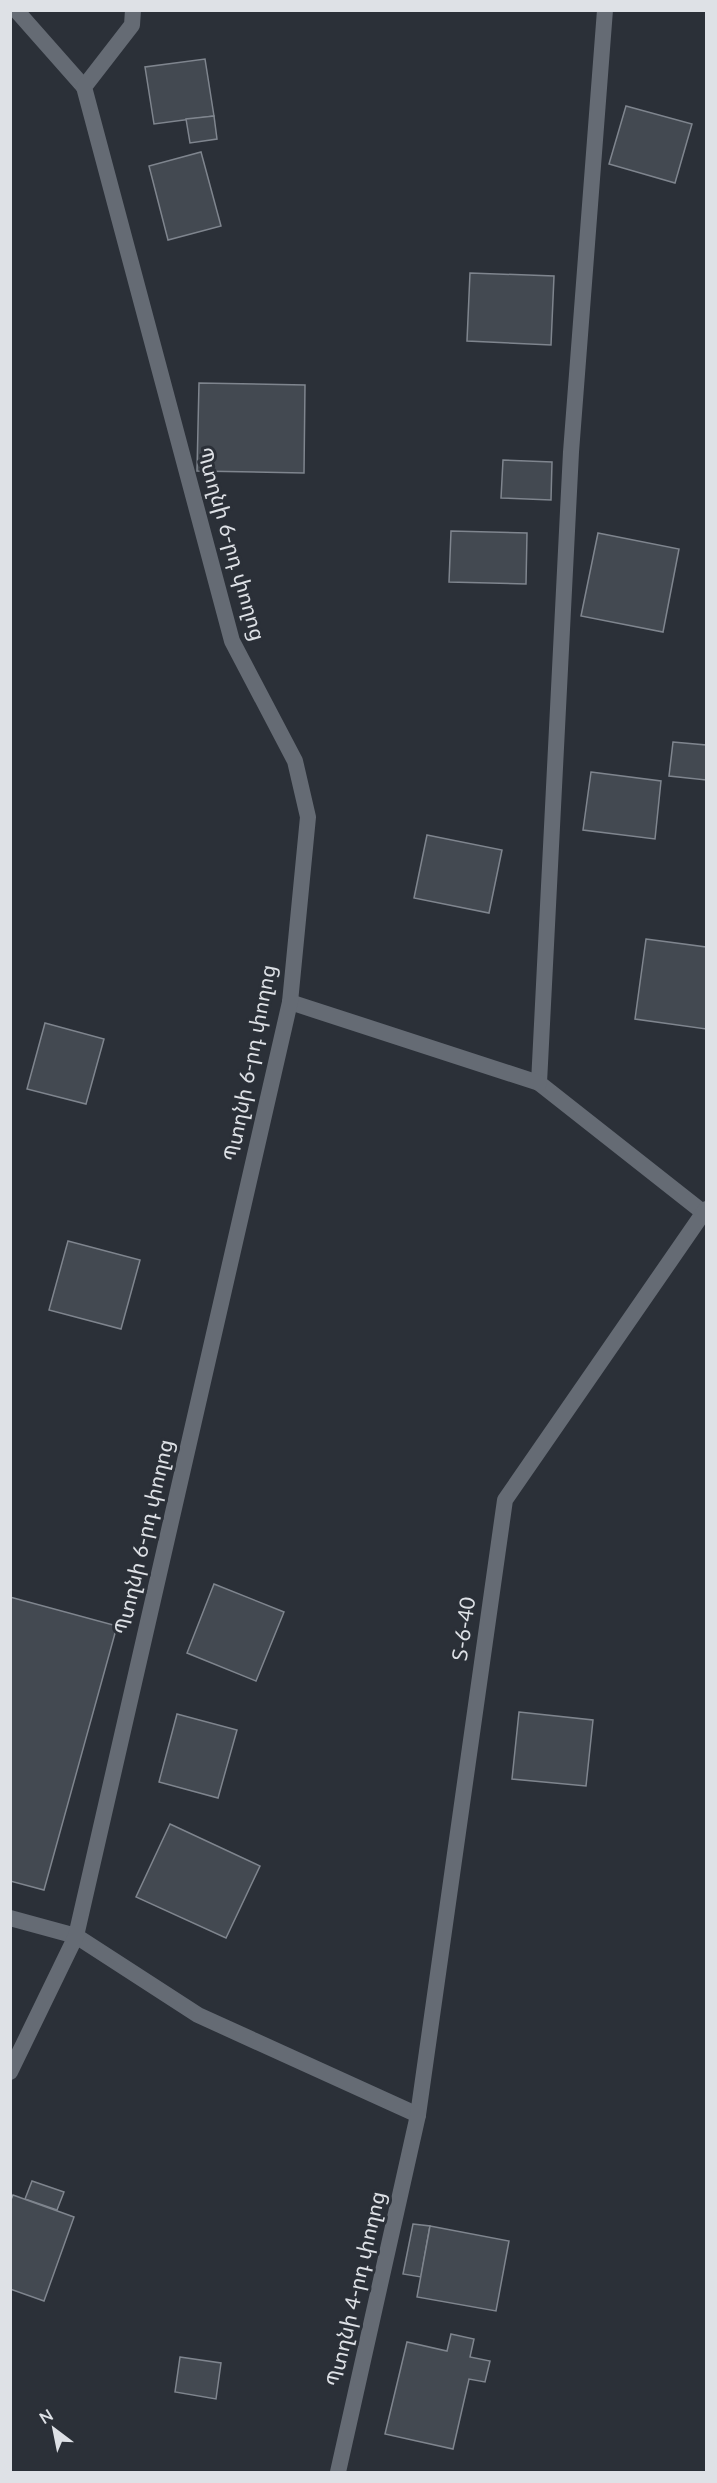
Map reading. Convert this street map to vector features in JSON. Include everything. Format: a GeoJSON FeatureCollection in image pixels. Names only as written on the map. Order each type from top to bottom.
{"type":"FeatureCollection","features":[{"type":"Feature","properties":{"kind":"street"},"geometry":{"type":"LineString","coordinates":[[16,10],[84,87],[132,25],[133,10]]}},
{"type":"Feature","properties":{"kind":"street"},"geometry":{"type":"LineString","coordinates":[[539,1083],[571,452],[605,10]]}},
{"type":"Feature","properties":{"kind":"street","name":"Պտղնի 6-րդ փողոց"},"geometry":{"type":"LineString","coordinates":[[10,2072],[76,1936],[290,1002],[308,817],[295,760],[232,641],[84,87]]}},
{"type":"Feature","properties":{"kind":"street"},"geometry":{"type":"LineString","coordinates":[[290,1002],[539,1083],[705,1211]]}},
{"type":"Feature","properties":{"kind":"street","name":"Տ-6-40"},"geometry":{"type":"LineString","coordinates":[[418,2115],[505,1500],[705,1211]]}},
{"type":"Feature","properties":{"kind":"street"},"geometry":{"type":"LineString","coordinates":[[10,1918],[76,1936],[198,2015],[418,2115]]}},
{"type":"Feature","properties":{"kind":"street","name":"Պտղնի 4-րդ փողոց"},"geometry":{"type":"LineString","coordinates":[[338,2472],[418,2115]]}},
{"type":"Feature","properties":{"kind":"building"},"geometry":{"type":"Polygon","coordinates":[[[205,59],[214,116],[154,124],[145,67],[205,59]]]}},
{"type":"Feature","properties":{"kind":"building"},"geometry":{"type":"Polygon","coordinates":[[[626,106],[692,124],[675,183],[609,164],[626,106]]]}},
{"type":"Feature","properties":{"kind":"building"},"geometry":{"type":"Polygon","coordinates":[[[214,116],[217,139],[190,143],[186,119],[214,116]]]}},
{"type":"Feature","properties":{"kind":"building"},"geometry":{"type":"Polygon","coordinates":[[[201,152],[221,226],[168,240],[149,166],[201,152]]]}},
{"type":"Feature","properties":{"kind":"building"},"geometry":{"type":"Polygon","coordinates":[[[470,273],[554,276],[551,345],[467,341],[470,273]]]}},
{"type":"Feature","properties":{"kind":"building"},"geometry":{"type":"Polygon","coordinates":[[[199,383],[305,385],[304,473],[197,471],[199,383]]]}},
{"type":"Feature","properties":{"kind":"building"},"geometry":{"type":"Polygon","coordinates":[[[503,460],[552,462],[551,500],[501,498],[503,460]]]}},
{"type":"Feature","properties":{"kind":"building"},"geometry":{"type":"Polygon","coordinates":[[[451,531],[527,533],[526,584],[449,582],[451,531]]]}},
{"type":"Feature","properties":{"kind":"building"},"geometry":{"type":"Polygon","coordinates":[[[598,533],[679,549],[663,632],[581,616],[598,533]]]}},
{"type":"Feature","properties":{"kind":"building"},"geometry":{"type":"Polygon","coordinates":[[[673,742],[706,745],[706,780],[669,776],[673,742]]]}},
{"type":"Feature","properties":{"kind":"building"},"geometry":{"type":"Polygon","coordinates":[[[591,772],[661,781],[655,839],[583,830],[591,772]]]}},
{"type":"Feature","properties":{"kind":"building"},"geometry":{"type":"Polygon","coordinates":[[[427,835],[502,850],[489,913],[414,898],[427,835]]]}},
{"type":"Feature","properties":{"kind":"building"},"geometry":{"type":"Polygon","coordinates":[[[646,939],[706,947],[706,1029],[635,1019],[646,939]]]}},
{"type":"Feature","properties":{"kind":"building"},"geometry":{"type":"Polygon","coordinates":[[[45,1023],[104,1039],[86,1104],[27,1089],[45,1023]]]}},
{"type":"Feature","properties":{"kind":"building"},"geometry":{"type":"Polygon","coordinates":[[[68,1241],[140,1260],[121,1329],[49,1310],[68,1241]]]}},
{"type":"Feature","properties":{"kind":"building"},"geometry":{"type":"Polygon","coordinates":[[[214,1584],[284,1612],[256,1681],[187,1653],[214,1584]]]}},
{"type":"Feature","properties":{"kind":"building"},"geometry":{"type":"Polygon","coordinates":[[[10,1597],[117,1626],[44,1890],[10,1881],[10,1597]]]}},
{"type":"Feature","properties":{"kind":"building"},"geometry":{"type":"Polygon","coordinates":[[[519,1712],[593,1720],[586,1786],[512,1779],[519,1712]]]}},
{"type":"Feature","properties":{"kind":"building"},"geometry":{"type":"Polygon","coordinates":[[[177,1714],[237,1730],[218,1798],[159,1782],[177,1714]]]}},
{"type":"Feature","properties":{"kind":"building"},"geometry":{"type":"Polygon","coordinates":[[[170,1824],[260,1866],[226,1938],[136,1897],[170,1824]]]}},
{"type":"Feature","properties":{"kind":"building"},"geometry":{"type":"Polygon","coordinates":[[[32,2181],[64,2192],[57,2210],[25,2199],[32,2181]]]}},
{"type":"Feature","properties":{"kind":"building"},"geometry":{"type":"Polygon","coordinates":[[[13,2195],[74,2217],[44,2301],[10,2289],[10,2202],[13,2195]]]}},
{"type":"Feature","properties":{"kind":"building"},"geometry":{"type":"Polygon","coordinates":[[[413,2224],[430,2226],[421,2277],[403,2274],[413,2224]]]}},
{"type":"Feature","properties":{"kind":"building"},"geometry":{"type":"Polygon","coordinates":[[[430,2226],[509,2241],[496,2311],[417,2297],[430,2226]]]}},
{"type":"Feature","properties":{"kind":"building"},"geometry":{"type":"Polygon","coordinates":[[[451,2334],[474,2339],[470,2357],[490,2361],[485,2382],[469,2379],[453,2449],[385,2434],[407,2342],[447,2351],[451,2334]]]}},
{"type":"Feature","properties":{"kind":"building"},"geometry":{"type":"Polygon","coordinates":[[[180,2357],[221,2363],[216,2399],[175,2392],[180,2357]]]}}]}
